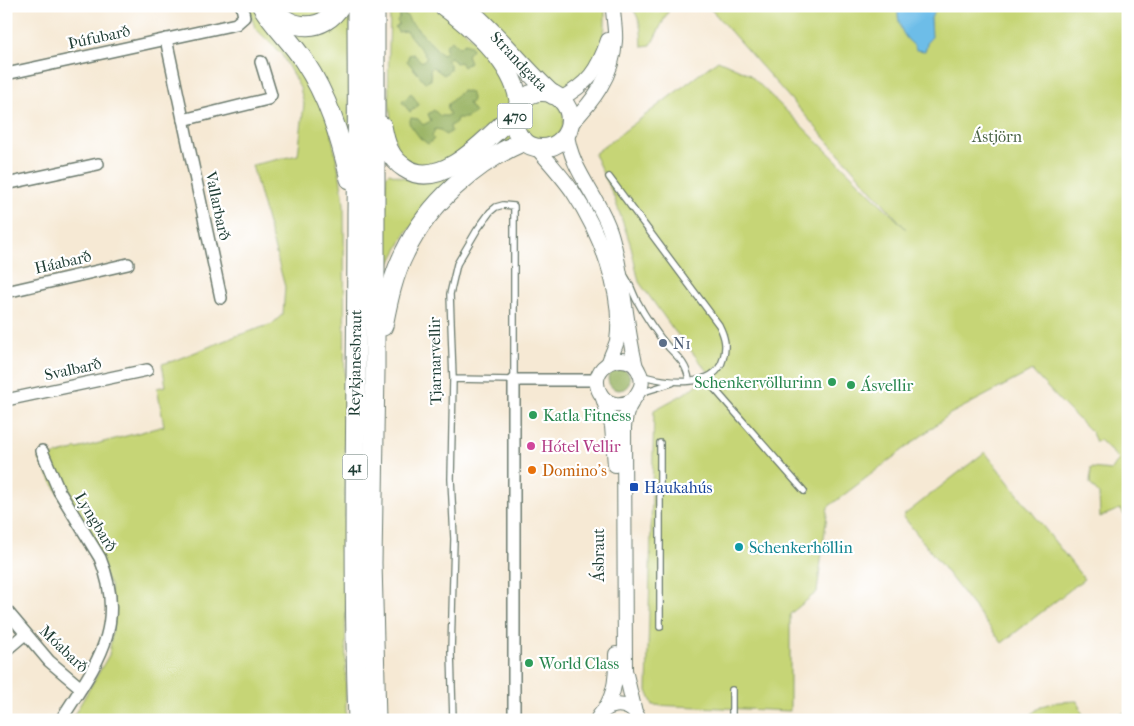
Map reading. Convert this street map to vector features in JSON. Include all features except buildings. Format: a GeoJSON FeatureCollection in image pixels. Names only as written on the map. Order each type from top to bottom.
{"type":"FeatureCollection","features":[{"type":"Feature","properties":{"kind":"highway"},"geometry":{"type":"LineString","coordinates":[[262,6],[304,60],[324,94],[339,133],[357,215]]}},
{"type":"Feature","properties":{"kind":"highway"},"geometry":{"type":"LineString","coordinates":[[272,6],[279,16],[289,23],[310,27],[327,20],[340,6]]}},
{"type":"Feature","properties":{"kind":"highway","name":"Reykjanesbraut"},"geometry":{"type":"LineString","coordinates":[[357,6],[354,449],[358,720]]}},
{"type":"Feature","properties":{"kind":"highway","name":"Reykjanesbraut"},"geometry":{"type":"LineString","coordinates":[[375,6],[375,369],[372,563],[376,720]]}},
{"type":"Feature","properties":{"kind":"highway"},"geometry":{"type":"LineString","coordinates":[[375,82],[386,147],[395,161],[408,171],[416,173],[435,173],[457,163],[518,108]]}},
{"type":"Feature","properties":{"kind":"highway"},"geometry":{"type":"LineString","coordinates":[[375,369],[395,276],[405,252],[419,228],[438,203],[473,172],[502,151],[530,144]]}},
{"type":"Feature","properties":{"kind":"main road","name":"Strandgata"},"geometry":{"type":"LineString","coordinates":[[443,6],[475,33],[506,68],[516,85],[518,108]]}},
{"type":"Feature","properties":{"kind":"main road","name":"Strandgata"},"geometry":{"type":"LineString","coordinates":[[464,6],[556,97]]}},
{"type":"Feature","properties":{"kind":"main road","name":"470"},"geometry":{"type":"LineString","coordinates":[[538,93],[556,97],[568,110],[568,129],[557,144],[544,148],[530,144],[516,128],[518,108],[524,99],[538,93]]}},
{"type":"Feature","properties":{"kind":"street","name":"Þúfubarð"},"geometry":{"type":"LineString","coordinates":[[6,74],[236,24],[244,17],[242,6]]}},
{"type":"Feature","properties":{"kind":"street"},"geometry":{"type":"LineString","coordinates":[[556,97],[577,90],[586,82],[602,56],[613,16]]}},
{"type":"Feature","properties":{"kind":"street"},"geometry":{"type":"LineString","coordinates":[[613,16],[615,41],[606,79],[588,106],[568,129],[570,153],[596,199],[611,232],[619,267],[628,331],[642,385],[636,397],[628,403],[612,404],[603,398],[597,386],[597,380],[602,367],[609,362],[621,360],[628,362],[638,371]]}},
{"type":"Feature","properties":{"kind":"street","name":"Vallarbarð"},"geometry":{"type":"LineString","coordinates":[[166,39],[221,298]]}},
{"type":"Feature","properties":{"kind":"street"},"geometry":{"type":"LineString","coordinates":[[183,120],[268,99],[271,95],[270,89],[261,62]]}},
{"type":"Feature","properties":{"kind":"street"},"geometry":{"type":"LineString","coordinates":[[530,144],[562,177],[582,207],[596,233],[608,263],[615,298],[618,330],[609,362]]}},
{"type":"Feature","properties":{"kind":"street"},"geometry":{"type":"LineString","coordinates":[[6,184],[98,164]]}},
{"type":"Feature","properties":{"kind":"street","name":"Háabarð"},"geometry":{"type":"LineString","coordinates":[[6,292],[128,264]]}},
{"type":"Feature","properties":{"kind":"street","name":"Svalbarð"},"geometry":{"type":"LineString","coordinates":[[6,400],[147,370]]}},
{"type":"Feature","properties":{"kind":"street"},"geometry":{"type":"LineString","coordinates":[[514,380],[597,380]]}},
{"type":"Feature","properties":{"kind":"street","name":"Tjarnarvellir"},"geometry":{"type":"LineString","coordinates":[[514,380],[514,720]]}},
{"type":"Feature","properties":{"kind":"street","name":"Ásbraut"},"geometry":{"type":"LineString","coordinates":[[636,397],[628,410],[624,427],[624,627],[625,670],[638,716]]}},
{"type":"Feature","properties":{"kind":"street","name":"Ásbraut"},"geometry":{"type":"LineString","coordinates":[[600,715],[612,695],[616,679],[616,469],[612,426],[603,398]]}},
{"type":"Feature","properties":{"kind":"street","name":"Lyngbarð"},"geometry":{"type":"LineString","coordinates":[[42,451],[59,491],[100,558],[109,588],[110,616],[104,646],[94,668],[61,720]]}},
{"type":"Feature","properties":{"kind":"street","name":"Móabarð"},"geometry":{"type":"LineString","coordinates":[[6,610],[49,661],[81,688]]}},
{"type":"Feature","properties":{"kind":"street","name":"Móabarð"},"geometry":{"type":"LineString","coordinates":[[6,650],[25,634]]}},
{"type":"Feature","properties":{"kind":"street"},"geometry":{"type":"LineString","coordinates":[[600,715],[611,706],[620,705],[628,707],[638,716]]}},
{"type":"Feature","properties":{"kind":"lane"},"geometry":{"type":"LineString","coordinates":[[610,177],[720,325],[726,341],[722,365],[712,376],[676,382],[636,397]]}},
{"type":"Feature","properties":{"kind":"lane","name":"Tjarnarvellir"},"geometry":{"type":"LineString","coordinates":[[453,720],[451,652],[454,540],[451,454],[453,379],[450,306],[452,283],[457,264],[477,230],[490,212],[496,207],[503,205],[514,206],[514,380]]}},
{"type":"Feature","properties":{"kind":"lane"},"geometry":{"type":"LineString","coordinates":[[619,267],[655,330],[680,358],[688,372],[689,380]]}},
{"type":"Feature","properties":{"kind":"lane"},"geometry":{"type":"LineString","coordinates":[[638,371],[663,381],[676,382]]}},
{"type":"Feature","properties":{"kind":"lane"},"geometry":{"type":"LineString","coordinates":[[705,378],[804,491]]}},
{"type":"Feature","properties":{"kind":"lane"},"geometry":{"type":"LineString","coordinates":[[453,379],[514,380]]}},
{"type":"Feature","properties":{"kind":"lane"},"geometry":{"type":"LineString","coordinates":[[660,443],[660,627]]}},
{"type":"Feature","properties":{"kind":"lane"},"geometry":{"type":"LineString","coordinates":[[732,690],[732,720]]}},
{"type":"Feature","properties":{"kind":"green space"},"geometry":{"type":"Polygon","coordinates":[[[428,5],[442,10],[464,29],[512,89],[510,107],[447,163],[421,167],[399,155],[394,137],[389,101],[390,6],[428,5]]]}},
{"type":"Feature","properties":{"kind":"green space"},"geometry":{"type":"Polygon","coordinates":[[[248,6],[258,6],[295,57],[328,118],[344,204],[346,720],[71,720],[109,655],[114,617],[110,585],[39,459],[164,426],[157,388],[166,386],[162,364],[272,324],[283,314],[285,287],[252,165],[298,155],[304,104],[300,88],[282,55],[255,28],[248,6]]]}},
{"type":"Feature","properties":{"kind":"green space"},"geometry":{"type":"Polygon","coordinates":[[[280,6],[329,6],[320,14],[304,19],[280,6]]]}},
{"type":"Feature","properties":{"kind":"green space"},"geometry":{"type":"Polygon","coordinates":[[[351,6],[349,140],[280,25],[351,6]]]}},
{"type":"Feature","properties":{"kind":"green space"},"geometry":{"type":"Polygon","coordinates":[[[473,6],[605,6],[603,42],[578,86],[557,93],[473,6]]]}},
{"type":"Feature","properties":{"kind":"green space"},"geometry":{"type":"Polygon","coordinates":[[[631,6],[671,6],[651,45],[642,46],[640,24],[631,6]]]}},
{"type":"Feature","properties":{"kind":"green space","name":"Ástjörn"},"geometry":{"type":"Polygon","coordinates":[[[708,6],[1128,6],[1128,520],[1120,509],[1100,517],[1099,494],[1090,484],[1091,468],[1112,470],[1119,459],[1099,440],[1096,442],[1092,433],[1032,371],[950,414],[828,507],[817,592],[790,614],[790,711],[653,705],[647,691],[654,410],[682,395],[711,375],[673,329],[639,282],[630,243],[614,197],[594,154],[718,60],[749,74],[906,229],[708,6]]]}},
{"type":"Feature","properties":{"kind":"green space"},"geometry":{"type":"Polygon","coordinates":[[[402,13],[408,17],[442,55],[447,51],[445,46],[452,40],[459,47],[465,43],[470,45],[472,49],[467,55],[470,62],[463,67],[460,62],[456,63],[451,57],[446,60],[450,64],[450,70],[444,75],[433,67],[430,70],[431,80],[425,82],[407,61],[409,55],[413,54],[422,62],[427,57],[406,31],[398,32],[395,27],[399,24],[397,21],[400,17],[399,14],[402,13]]]}},
{"type":"Feature","properties":{"kind":"green space"},"geometry":{"type":"Polygon","coordinates":[[[462,91],[470,92],[472,98],[471,103],[468,103],[475,113],[466,118],[457,118],[456,122],[450,126],[451,132],[445,135],[441,130],[435,129],[432,137],[434,139],[428,144],[420,138],[409,123],[411,118],[418,119],[423,125],[431,121],[428,114],[434,110],[440,116],[447,116],[450,114],[447,109],[448,104],[462,91]]]}},
{"type":"Feature","properties":{"kind":"green space"},"geometry":{"type":"Polygon","coordinates":[[[411,93],[419,105],[410,112],[402,102],[411,93]]]}},
{"type":"Feature","properties":{"kind":"green space"},"geometry":{"type":"Polygon","coordinates":[[[542,98],[554,102],[560,108],[564,120],[560,132],[554,138],[542,142],[530,138],[524,132],[520,120],[524,108],[530,102],[542,98]]]}},
{"type":"Feature","properties":{"kind":"green space"},"geometry":{"type":"Polygon","coordinates":[[[509,125],[514,138],[407,231],[389,265],[385,263],[386,176],[389,173],[408,179],[509,125]]]}},
{"type":"Feature","properties":{"kind":"green space"},"geometry":{"type":"Polygon","coordinates":[[[619,368],[629,375],[630,379],[623,389],[619,390],[609,383],[608,379],[615,369],[619,368]]]}},
{"type":"Feature","properties":{"kind":"green space"},"geometry":{"type":"Polygon","coordinates":[[[985,452],[1084,579],[1002,643],[903,516],[985,452]]]}},
{"type":"Feature","properties":{"kind":"green space"},"geometry":{"type":"Polygon","coordinates":[[[1077,701],[1083,715],[1114,718],[1128,711],[1128,719],[1027,720],[1037,709],[1043,706],[1055,702],[1077,701]]]}},
{"type":"Feature","properties":{"kind":"water"},"geometry":{"type":"Polygon","coordinates":[[[898,6],[937,6],[931,18],[932,37],[928,41],[925,51],[916,50],[903,33],[898,15],[898,6]]]}},
{"type":"Feature","properties":{"kind":"place","name":"N1"},"geometry":{"type":"Point","coordinates":[663,343]}},
{"type":"Feature","properties":{"kind":"place","name":"Schenkervöllurinn"},"geometry":{"type":"Point","coordinates":[832,382]}},
{"type":"Feature","properties":{"kind":"place","name":"Ásvellir"},"geometry":{"type":"Point","coordinates":[851,385]}},
{"type":"Feature","properties":{"kind":"place","name":"Katla Fitness"},"geometry":{"type":"Point","coordinates":[533,415]}},
{"type":"Feature","properties":{"kind":"place","name":"Hótel Vellir"},"geometry":{"type":"Point","coordinates":[531,446]}},
{"type":"Feature","properties":{"kind":"place","name":"Domino's"},"geometry":{"type":"Point","coordinates":[532,470]}},
{"type":"Feature","properties":{"kind":"place","name":"Haukahús"},"geometry":{"type":"Point","coordinates":[634,487]}},
{"type":"Feature","properties":{"kind":"place","name":"Schenkerhöllin"},"geometry":{"type":"Point","coordinates":[739,547]}},
{"type":"Feature","properties":{"kind":"place","name":"World Class"},"geometry":{"type":"Point","coordinates":[529,663]}}]}
